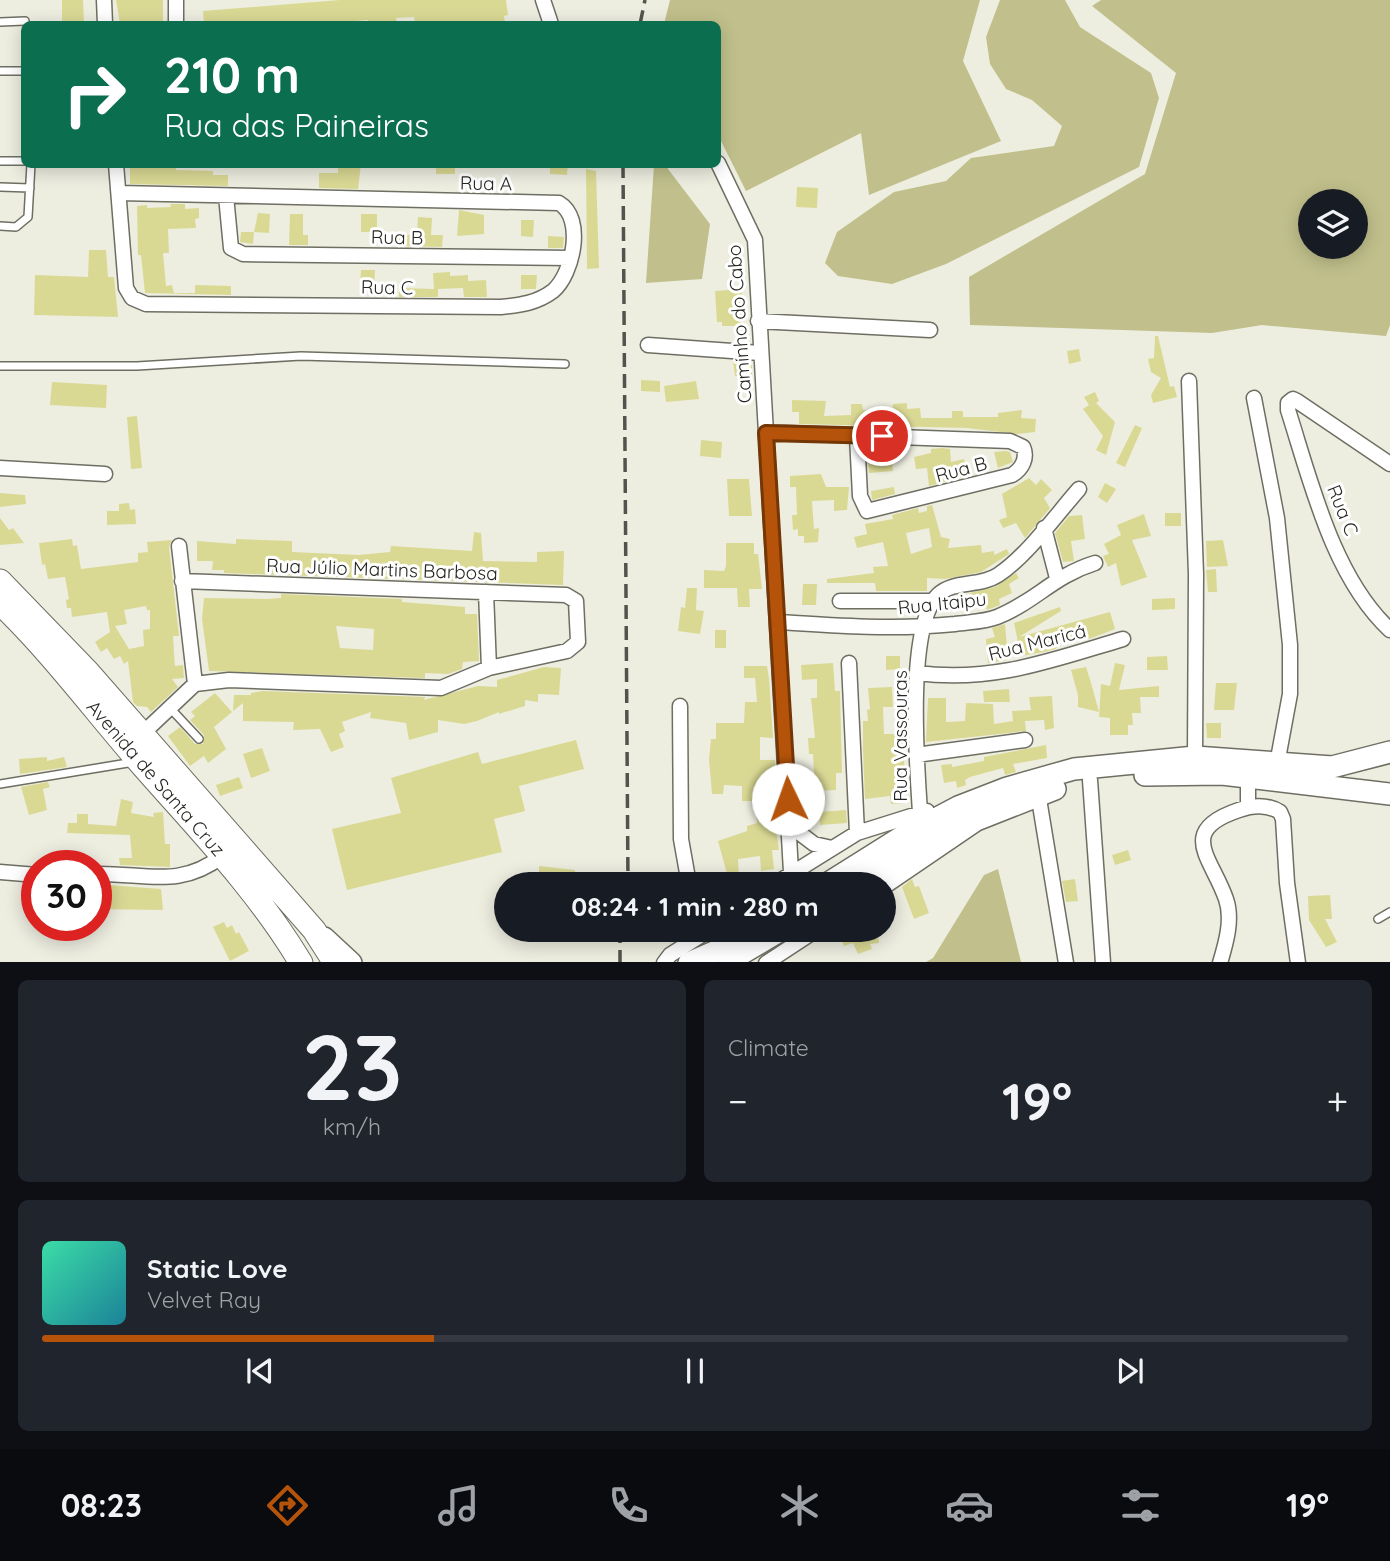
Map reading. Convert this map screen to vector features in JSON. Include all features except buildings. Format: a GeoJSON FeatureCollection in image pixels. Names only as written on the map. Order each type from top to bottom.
{"type":"FeatureCollection","features":[{"type":"Feature","properties":{"kind":"main road","name":"Avenida de Santa Cruz"},"geometry":{"type":"LineString","coordinates":[[0,581],[62,643],[141,735],[177,770],[314,930],[335,962]]}},
{"type":"Feature","properties":{"kind":"main road","name":"Avenida de Santa Cruz"},"geometry":{"type":"LineString","coordinates":[[0,603],[68,674],[139,761],[274,917],[301,962]]}},
{"type":"Feature","properties":{"kind":"main road"},"geometry":{"type":"LineString","coordinates":[[871,872],[958,807],[1007,788],[1073,769],[1195,757],[1332,767],[1390,752]]}},
{"type":"Feature","properties":{"kind":"main road"},"geometry":{"type":"LineString","coordinates":[[851,872],[909,842],[989,814],[1038,793],[1090,780],[1163,774],[1248,777],[1390,794]]}},
{"type":"Feature","properties":{"kind":"main road"},"geometry":{"type":"LineString","coordinates":[[274,917],[317,962]]}},
{"type":"Feature","properties":{"kind":"main road"},"geometry":{"type":"LineString","coordinates":[[314,930],[351,962]]}},
{"type":"Feature","properties":{"kind":"main road"},"geometry":{"type":"LineString","coordinates":[[689,962],[734,942]]}},
{"type":"Feature","properties":{"kind":"main road"},"geometry":{"type":"LineString","coordinates":[[727,962],[761,942]]}},
{"type":"Feature","properties":{"kind":"street"},"geometry":{"type":"LineString","coordinates":[[104,0],[105,21]]}},
{"type":"Feature","properties":{"kind":"street"},"geometry":{"type":"LineString","coordinates":[[176,0],[176,21]]}},
{"type":"Feature","properties":{"kind":"street"},"geometry":{"type":"LineString","coordinates":[[543,0],[550,21]]}},
{"type":"Feature","properties":{"kind":"street"},"geometry":{"type":"LineString","coordinates":[[117,168],[119,193]]}},
{"type":"Feature","properties":{"kind":"street","name":"Caminho do Cabo"},"geometry":{"type":"LineString","coordinates":[[720,168],[755,240],[779,622],[791,872]]}},
{"type":"Feature","properties":{"kind":"street","name":"Rua A"},"geometry":{"type":"LineString","coordinates":[[119,193],[559,203]]}},
{"type":"Feature","properties":{"kind":"street","name":"Rua C"},"geometry":{"type":"LineString","coordinates":[[119,193],[126,288],[132,299],[146,304],[501,307],[528,304],[552,291],[565,278],[570,258],[572,216],[559,203]]}},
{"type":"Feature","properties":{"kind":"street","name":"Rua B"},"geometry":{"type":"LineString","coordinates":[[226,196],[230,242],[233,250],[243,254],[570,258]]}},
{"type":"Feature","properties":{"kind":"street"},"geometry":{"type":"LineString","coordinates":[[758,321],[930,331]]}},
{"type":"Feature","properties":{"kind":"street"},"geometry":{"type":"LineString","coordinates":[[648,345],[760,353]]}},
{"type":"Feature","properties":{"kind":"street"},"geometry":{"type":"LineString","coordinates":[[1189,382],[1196,574],[1195,757]]}},
{"type":"Feature","properties":{"kind":"street"},"geometry":{"type":"LineString","coordinates":[[1254,398],[1274,499],[1284,570],[1290,694],[1277,764]]}},
{"type":"Feature","properties":{"kind":"street","name":"Rua C"},"geometry":{"type":"LineString","coordinates":[[1390,464],[1297,401],[1291,400],[1288,410],[1322,515],[1363,601],[1390,629]]}},
{"type":"Feature","properties":{"kind":"street"},"geometry":{"type":"LineString","coordinates":[[766,433],[857,436]]}},
{"type":"Feature","properties":{"kind":"street","name":"Rua B"},"geometry":{"type":"LineString","coordinates":[[857,436],[1010,441],[1019,444],[1025,451],[1021,468],[1013,475],[867,512],[860,496],[857,436]]}},
{"type":"Feature","properties":{"kind":"street"},"geometry":{"type":"LineString","coordinates":[[0,468],[105,474]]}},
{"type":"Feature","properties":{"kind":"street"},"geometry":{"type":"LineString","coordinates":[[840,601],[933,601],[945,590],[982,583],[1000,574],[1079,489]]}},
{"type":"Feature","properties":{"kind":"street"},"geometry":{"type":"LineString","coordinates":[[1044,528],[1057,578]]}},
{"type":"Feature","properties":{"kind":"street"},"geometry":{"type":"LineString","coordinates":[[179,546],[195,684]]}},
{"type":"Feature","properties":{"kind":"street","name":"Rua Itaipu"},"geometry":{"type":"LineString","coordinates":[[779,622],[862,627],[925,627],[997,617],[1034,598],[1057,578],[1094,563]]}},
{"type":"Feature","properties":{"kind":"street","name":"Rua Júlio Martins Barbosa"},"geometry":{"type":"LineString","coordinates":[[182,580],[566,595],[577,603],[578,642],[567,651],[489,668]]}},
{"type":"Feature","properties":{"kind":"street"},"geometry":{"type":"LineString","coordinates":[[141,735],[195,684],[229,680],[441,688],[489,668],[486,592]]}},
{"type":"Feature","properties":{"kind":"street","name":"Rua Vassouras"},"geometry":{"type":"LineString","coordinates":[[920,812],[916,755],[917,673],[925,627],[933,601]]}},
{"type":"Feature","properties":{"kind":"street","name":"Rua Maricá"},"geometry":{"type":"LineString","coordinates":[[917,673],[961,678],[1008,673],[1123,639]]}},
{"type":"Feature","properties":{"kind":"street"},"geometry":{"type":"LineString","coordinates":[[849,663],[857,833]]}},
{"type":"Feature","properties":{"kind":"street"},"geometry":{"type":"LineString","coordinates":[[680,706],[681,839],[687,872]]}},
{"type":"Feature","properties":{"kind":"street"},"geometry":{"type":"LineString","coordinates":[[916,755],[1025,740]]}},
{"type":"Feature","properties":{"kind":"street"},"geometry":{"type":"LineString","coordinates":[[1248,777],[1248,807]]}},
{"type":"Feature","properties":{"kind":"street"},"geometry":{"type":"LineString","coordinates":[[1090,780],[1103,962]]}},
{"type":"Feature","properties":{"kind":"street"},"geometry":{"type":"LineString","coordinates":[[1038,793],[1066,962]]}},
{"type":"Feature","properties":{"kind":"street"},"geometry":{"type":"LineString","coordinates":[[793,872],[857,833],[920,812],[958,807]]}},
{"type":"Feature","properties":{"kind":"street"},"geometry":{"type":"LineString","coordinates":[[1220,962],[1228,928],[1228,909],[1205,855],[1204,834],[1214,819],[1248,807],[1271,807],[1280,812],[1283,819],[1287,883],[1298,962]]}},
{"type":"Feature","properties":{"kind":"street"},"geometry":{"type":"LineString","coordinates":[[896,879],[958,840],[989,814]]}},
{"type":"Feature","properties":{"kind":"street"},"geometry":{"type":"LineString","coordinates":[[789,825],[814,844],[832,848]]}},
{"type":"Feature","properties":{"kind":"street"},"geometry":{"type":"LineString","coordinates":[[112,875],[180,877],[206,869],[222,856]]}},
{"type":"Feature","properties":{"kind":"street"},"geometry":{"type":"LineString","coordinates":[[0,872],[21,874]]}},
{"type":"Feature","properties":{"kind":"street"},"geometry":{"type":"LineString","coordinates":[[664,962],[689,942]]}},
{"type":"Feature","properties":{"kind":"street"},"geometry":{"type":"LineString","coordinates":[[766,962],[798,942]]}},
{"type":"Feature","properties":{"kind":"lane"},"geometry":{"type":"LineString","coordinates":[[0,22],[21,21]]}},
{"type":"Feature","properties":{"kind":"lane"},"geometry":{"type":"LineString","coordinates":[[0,71],[21,71]]}},
{"type":"Feature","properties":{"kind":"lane"},"geometry":{"type":"LineString","coordinates":[[0,160],[21,161]]}},
{"type":"Feature","properties":{"kind":"lane"},"geometry":{"type":"LineString","coordinates":[[0,226],[16,227],[25,221],[31,168]]}},
{"type":"Feature","properties":{"kind":"lane"},"geometry":{"type":"LineString","coordinates":[[0,187],[30,188]]}},
{"type":"Feature","properties":{"kind":"lane"},"geometry":{"type":"LineString","coordinates":[[0,366],[137,366],[301,356],[565,364]]}},
{"type":"Feature","properties":{"kind":"lane"},"geometry":{"type":"LineString","coordinates":[[170,708],[199,739]]}},
{"type":"Feature","properties":{"kind":"lane"},"geometry":{"type":"LineString","coordinates":[[0,783],[139,761]]}},
{"type":"Feature","properties":{"kind":"lane"},"geometry":{"type":"LineString","coordinates":[[1378,919],[1390,912]]}},
{"type":"Feature","properties":{"kind":"shaded area"},"geometry":{"type":"Polygon","coordinates":[[[670,0],[980,0],[963,61],[1001,141],[869,195],[861,133],[746,191],[721,141],[721,21],[665,21],[670,0]]]}},
{"type":"Feature","properties":{"kind":"shaded area"},"geometry":{"type":"Polygon","coordinates":[[[1000,0],[1065,0],[1080,27],[1151,73],[1159,98],[1139,167],[946,264],[892,284],[838,276],[825,263],[837,232],[894,192],[946,181],[971,158],[1054,146],[1062,126],[1032,100],[1006,89],[990,64],[986,37],[1000,0]]]}},
{"type":"Feature","properties":{"kind":"shaded area"},"geometry":{"type":"Polygon","coordinates":[[[1101,0],[1390,0],[1390,325],[1386,336],[1262,325],[1212,333],[970,325],[969,277],[1145,174],[1176,73],[1092,6],[1101,0]]]}},
{"type":"Feature","properties":{"kind":"shaded area"},"geometry":{"type":"Polygon","coordinates":[[[654,168],[668,168],[710,224],[702,279],[646,283],[654,168]]]}},
{"type":"Feature","properties":{"kind":"shaded area"},"geometry":{"type":"Polygon","coordinates":[[[998,869],[1021,962],[926,962],[933,958],[984,875],[998,869]]]}},
{"type":"Feature","properties":{"kind":"railway"},"geometry":{"type":"LineString","coordinates":[[641,21],[645,0]]}},
{"type":"Feature","properties":{"kind":"railway"},"geometry":{"type":"LineString","coordinates":[[623,168],[628,872]]}},
{"type":"Feature","properties":{"kind":"railway"},"geometry":{"type":"LineString","coordinates":[[620,942],[620,962]]}},
{"type":"Feature","properties":{"kind":"route"},"geometry":{"type":"LineString","coordinates":[[788,799],[766,433],[882,436]]}}]}
